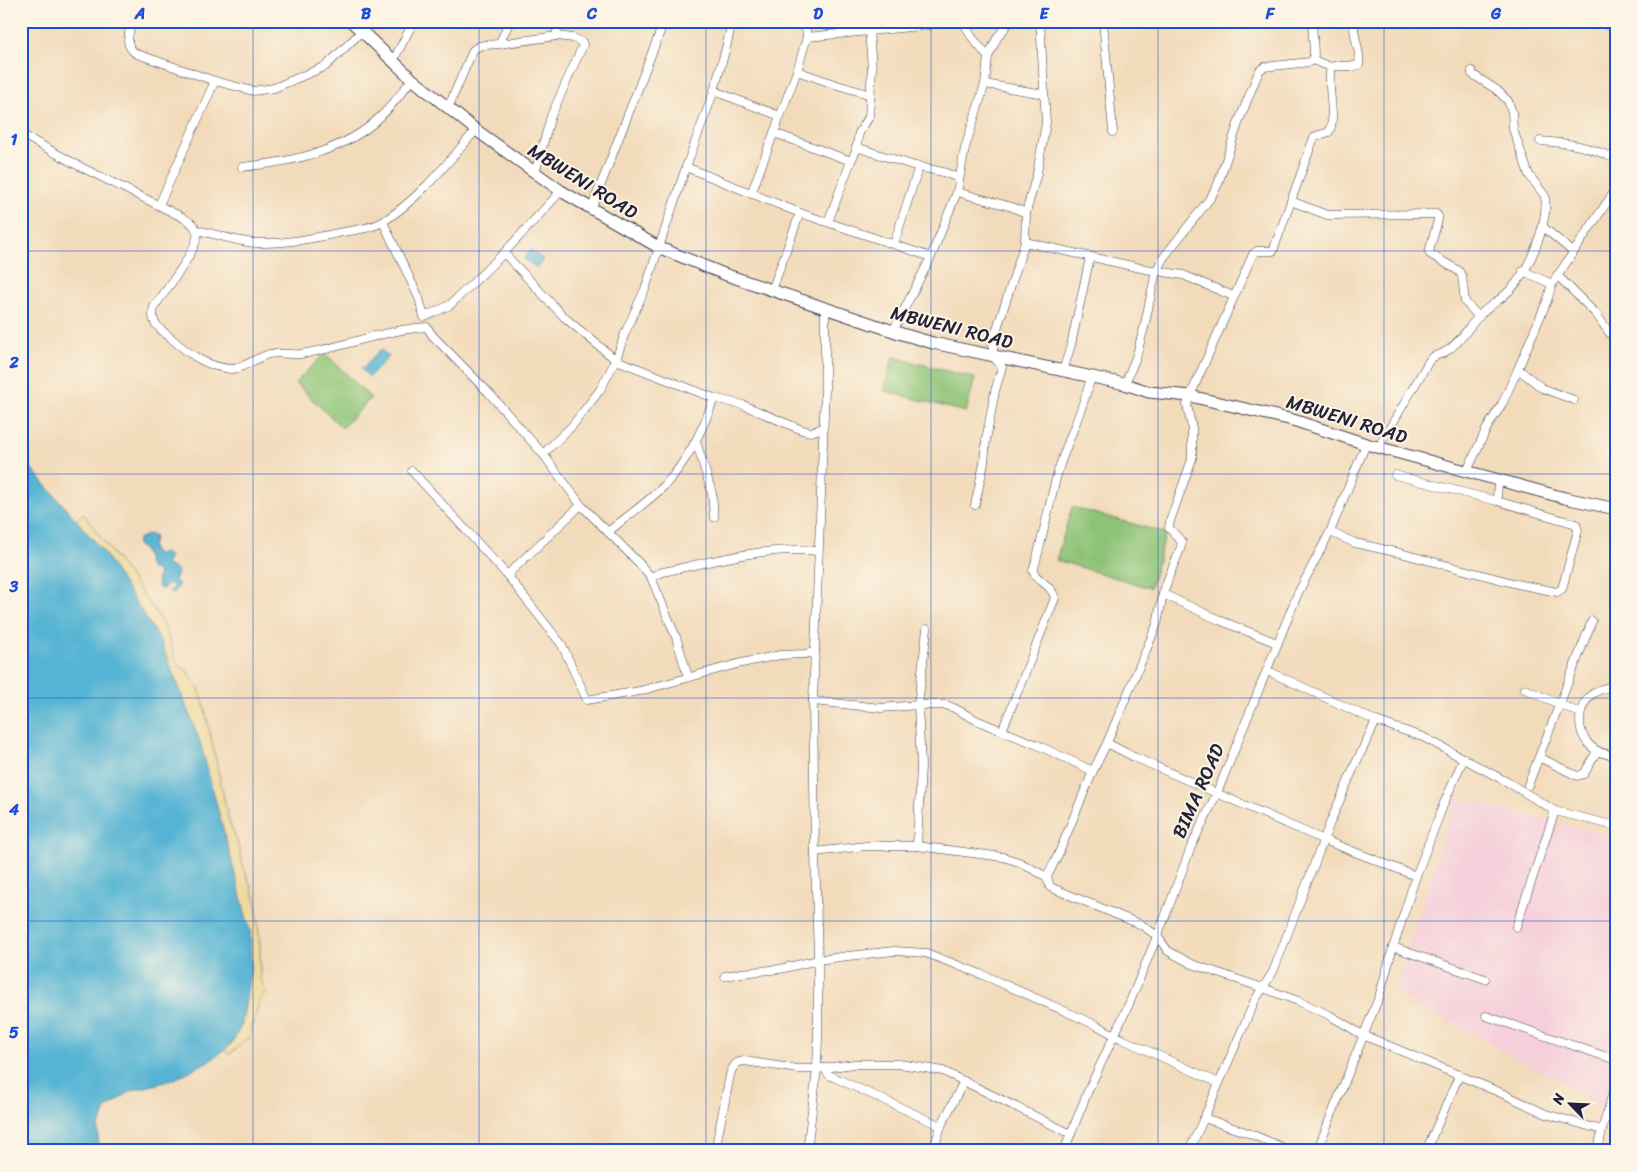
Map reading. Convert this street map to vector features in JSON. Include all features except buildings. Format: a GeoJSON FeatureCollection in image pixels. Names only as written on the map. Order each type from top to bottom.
{"type":"FeatureCollection","features":[{"type":"Feature","properties":{"kind":"street"},"geometry":{"type":"LineString","coordinates":[[132,21],[128,44],[136,54],[215,81],[253,91],[274,88],[326,66],[361,32]]}},
{"type":"Feature","properties":{"kind":"street","name":"MBWENI ROAD"},"geometry":{"type":"LineString","coordinates":[[351,21],[412,79],[476,130],[561,191],[660,248],[724,274],[893,331],[933,342],[1125,384],[1149,392],[1190,396],[1293,420],[1378,448],[1616,509]]}},
{"type":"Feature","properties":{"kind":"street"},"geometry":{"type":"LineString","coordinates":[[393,62],[414,21]]}},
{"type":"Feature","properties":{"kind":"street"},"geometry":{"type":"LineString","coordinates":[[499,44],[510,21]]}},
{"type":"Feature","properties":{"kind":"street"},"geometry":{"type":"LineString","coordinates":[[556,21],[557,36]]}},
{"type":"Feature","properties":{"kind":"street"},"geometry":{"type":"LineString","coordinates":[[591,210],[660,32],[660,21]]}},
{"type":"Feature","properties":{"kind":"street"},"geometry":{"type":"LineString","coordinates":[[543,454],[572,426],[600,390],[616,360],[660,248],[686,167],[714,91],[732,21]]}},
{"type":"Feature","properties":{"kind":"street"},"geometry":{"type":"LineString","coordinates":[[751,194],[797,71],[807,37],[804,21]]}},
{"type":"Feature","properties":{"kind":"street"},"geometry":{"type":"LineString","coordinates":[[807,37],[930,25],[934,21]]}},
{"type":"Feature","properties":{"kind":"street"},"geometry":{"type":"LineString","coordinates":[[964,21],[971,36],[988,57]]}},
{"type":"Feature","properties":{"kind":"street"},"geometry":{"type":"LineString","coordinates":[[893,331],[931,257],[957,192],[965,148],[985,84],[988,57],[997,38],[1010,21]]}},
{"type":"Feature","properties":{"kind":"street"},"geometry":{"type":"LineString","coordinates":[[975,505],[984,463],[986,440],[995,392],[1002,367],[994,356],[993,341],[1025,242],[1026,213],[1037,173],[1046,123],[1040,21]]}},
{"type":"Feature","properties":{"kind":"street"},"geometry":{"type":"LineString","coordinates":[[1103,21],[1113,132]]}},
{"type":"Feature","properties":{"kind":"street"},"geometry":{"type":"LineString","coordinates":[[1312,21],[1313,60]]}},
{"type":"Feature","properties":{"kind":"street"},"geometry":{"type":"LineString","coordinates":[[1125,384],[1136,357],[1144,328],[1156,270],[1164,256],[1211,197],[1218,184],[1239,121],[1259,71],[1264,67],[1310,62],[1313,60],[1331,67],[1359,65],[1360,60],[1355,38],[1354,21]]}},
{"type":"Feature","properties":{"kind":"street"},"geometry":{"type":"LineString","coordinates":[[1600,21],[1616,30]]}},
{"type":"Feature","properties":{"kind":"street"},"geometry":{"type":"LineString","coordinates":[[828,222],[856,151],[859,133],[869,117],[872,68],[869,31]]}},
{"type":"Feature","properties":{"kind":"street"},"geometry":{"type":"LineString","coordinates":[[448,108],[474,50],[479,46],[557,36],[573,38],[582,42],[583,45],[551,116],[535,173]]}},
{"type":"Feature","properties":{"kind":"street"},"geometry":{"type":"LineString","coordinates":[[1331,67],[1332,127],[1329,132],[1316,136],[1313,140],[1273,251],[1257,251],[1253,254],[1190,396],[1187,405],[1192,428],[1192,459],[1169,528],[1182,542],[1180,550],[1163,594],[1157,624],[1058,856],[1047,877],[1050,887],[1142,925],[1157,936],[1168,952],[1192,964],[1263,988],[1329,1015],[1363,1035],[1551,1116],[1602,1130]]}},
{"type":"Feature","properties":{"kind":"street"},"geometry":{"type":"LineString","coordinates":[[797,71],[871,95]]}},
{"type":"Feature","properties":{"kind":"street"},"geometry":{"type":"LineString","coordinates":[[1378,448],[1434,355],[1444,353],[1461,338],[1479,317],[1511,290],[1536,250],[1542,226],[1544,196],[1529,175],[1513,130],[1512,112],[1508,101],[1497,90],[1472,74],[1472,71]]}},
{"type":"Feature","properties":{"kind":"street"},"geometry":{"type":"LineString","coordinates":[[242,167],[324,151],[357,136],[380,117],[412,79]]}},
{"type":"Feature","properties":{"kind":"street"},"geometry":{"type":"LineString","coordinates":[[159,205],[215,81]]}},
{"type":"Feature","properties":{"kind":"street"},"geometry":{"type":"LineString","coordinates":[[985,84],[1044,94]]}},
{"type":"Feature","properties":{"kind":"street"},"geometry":{"type":"LineString","coordinates":[[714,91],[780,116]]}},
{"type":"Feature","properties":{"kind":"street"},"geometry":{"type":"LineString","coordinates":[[197,230],[255,243],[282,243],[324,237],[383,222],[411,200],[476,130]]}},
{"type":"Feature","properties":{"kind":"street"},"geometry":{"type":"LineString","coordinates":[[774,133],[851,160]]}},
{"type":"Feature","properties":{"kind":"street"},"geometry":{"type":"LineString","coordinates":[[21,134],[79,166],[190,221],[197,230],[198,238],[194,249],[154,307],[152,314],[155,324],[188,353],[202,361],[233,369],[261,356],[299,354],[343,346],[392,332],[427,327]]}},
{"type":"Feature","properties":{"kind":"street"},"geometry":{"type":"LineString","coordinates":[[1540,141],[1593,148],[1616,159]]}},
{"type":"Feature","properties":{"kind":"street"},"geometry":{"type":"LineString","coordinates":[[856,147],[959,178]]}},
{"type":"Feature","properties":{"kind":"street"},"geometry":{"type":"LineString","coordinates":[[894,244],[919,166]]}},
{"type":"Feature","properties":{"kind":"street"},"geometry":{"type":"LineString","coordinates":[[686,167],[800,213],[931,257]]}},
{"type":"Feature","properties":{"kind":"street"},"geometry":{"type":"LineString","coordinates":[[1467,471],[1486,428],[1502,404],[1518,369],[1547,301],[1552,284],[1616,189]]}},
{"type":"Feature","properties":{"kind":"street"},"geometry":{"type":"LineString","coordinates":[[424,317],[450,305],[504,253],[561,191]]}},
{"type":"Feature","properties":{"kind":"street"},"geometry":{"type":"LineString","coordinates":[[957,192],[1012,207],[1026,213]]}},
{"type":"Feature","properties":{"kind":"street"},"geometry":{"type":"LineString","coordinates":[[1291,201],[1328,215],[1436,214],[1438,220],[1428,252],[1459,271],[1462,276],[1465,302],[1479,317]]}},
{"type":"Feature","properties":{"kind":"street"},"geometry":{"type":"LineString","coordinates":[[772,290],[800,213]]}},
{"type":"Feature","properties":{"kind":"street"},"geometry":{"type":"LineString","coordinates":[[383,222],[419,298],[427,327],[432,335],[488,392],[543,454],[581,505],[651,577],[676,637],[688,677]]}},
{"type":"Feature","properties":{"kind":"street"},"geometry":{"type":"LineString","coordinates":[[1542,226],[1573,252]]}},
{"type":"Feature","properties":{"kind":"street"},"geometry":{"type":"LineString","coordinates":[[1025,242],[1183,276],[1233,296]]}},
{"type":"Feature","properties":{"kind":"street"},"geometry":{"type":"LineString","coordinates":[[504,253],[564,317],[616,360],[714,398],[743,405],[802,430],[812,432],[823,428]]}},
{"type":"Feature","properties":{"kind":"street"},"geometry":{"type":"LineString","coordinates":[[1063,371],[1071,345],[1090,257]]}},
{"type":"Feature","properties":{"kind":"street"},"geometry":{"type":"LineString","coordinates":[[1523,271],[1552,284]]}},
{"type":"Feature","properties":{"kind":"street"},"geometry":{"type":"LineString","coordinates":[[1557,275],[1596,314],[1616,342]]}},
{"type":"Feature","properties":{"kind":"street"},"geometry":{"type":"LineString","coordinates":[[807,1151],[820,1068],[813,701],[826,354],[825,307]]}},
{"type":"Feature","properties":{"kind":"street"},"geometry":{"type":"LineString","coordinates":[[1518,369],[1542,388],[1574,400]]}},
{"type":"Feature","properties":{"kind":"street"},"geometry":{"type":"LineString","coordinates":[[1002,731],[1055,598],[1052,590],[1035,577],[1033,571],[1058,472],[1076,426],[1091,377]]}},
{"type":"Feature","properties":{"kind":"street"},"geometry":{"type":"LineString","coordinates":[[608,532],[664,486],[688,455],[696,441],[714,398]]}},
{"type":"Feature","properties":{"kind":"street"},"geometry":{"type":"LineString","coordinates":[[696,441],[712,493],[714,517]]}},
{"type":"Feature","properties":{"kind":"street","name":"BIMA ROAD"},"geometry":{"type":"LineString","coordinates":[[1064,1151],[1088,1091],[1133,996],[1191,847],[1217,792],[1268,671],[1277,643],[1298,593],[1330,532],[1366,444]]}},
{"type":"Feature","properties":{"kind":"street"},"geometry":{"type":"LineString","coordinates":[[412,471],[507,575],[562,645],[587,700],[640,691],[688,677],[780,655],[815,652]]}},
{"type":"Feature","properties":{"kind":"street"},"geometry":{"type":"LineString","coordinates":[[1330,532],[1355,543],[1409,555],[1517,584],[1557,592],[1562,589],[1578,530],[1576,524],[1497,501],[1395,475]]}},
{"type":"Feature","properties":{"kind":"street"},"geometry":{"type":"LineString","coordinates":[[1497,501],[1498,480]]}},
{"type":"Feature","properties":{"kind":"street"},"geometry":{"type":"LineString","coordinates":[[507,575],[581,505]]}},
{"type":"Feature","properties":{"kind":"street"},"geometry":{"type":"LineString","coordinates":[[651,577],[663,572],[760,553],[799,549],[818,551]]}},
{"type":"Feature","properties":{"kind":"street"},"geometry":{"type":"LineString","coordinates":[[1163,594],[1219,620],[1277,643]]}},
{"type":"Feature","properties":{"kind":"street"},"geometry":{"type":"LineString","coordinates":[[1528,785],[1592,621]]}},
{"type":"Feature","properties":{"kind":"street"},"geometry":{"type":"LineString","coordinates":[[917,846],[921,766],[918,704],[927,629]]}},
{"type":"Feature","properties":{"kind":"street"},"geometry":{"type":"LineString","coordinates":[[1268,671],[1376,721],[1423,737],[1509,783],[1555,811],[1616,826]]}},
{"type":"Feature","properties":{"kind":"street"},"geometry":{"type":"LineString","coordinates":[[1616,687],[1606,688],[1594,693],[1585,702],[1580,714],[1581,732],[1587,743],[1597,751],[1616,755]]}},
{"type":"Feature","properties":{"kind":"street"},"geometry":{"type":"LineString","coordinates":[[1525,689],[1580,714]]}},
{"type":"Feature","properties":{"kind":"street"},"geometry":{"type":"LineString","coordinates":[[813,701],[881,708],[918,704],[946,705],[1093,771]]}},
{"type":"Feature","properties":{"kind":"street"},"geometry":{"type":"LineString","coordinates":[[1189,1151],[1249,1012],[1273,972],[1298,902],[1348,780],[1376,721]]}},
{"type":"Feature","properties":{"kind":"street"},"geometry":{"type":"LineString","coordinates":[[1107,743],[1324,840],[1416,876]]}},
{"type":"Feature","properties":{"kind":"street"},"geometry":{"type":"LineString","coordinates":[[1539,757],[1580,776],[1584,774],[1597,751]]}},
{"type":"Feature","properties":{"kind":"street"},"geometry":{"type":"LineString","coordinates":[[1317,1151],[1379,997],[1416,876],[1444,803],[1464,758]]}},
{"type":"Feature","properties":{"kind":"street"},"geometry":{"type":"LineString","coordinates":[[1516,927],[1555,811]]}},
{"type":"Feature","properties":{"kind":"street"},"geometry":{"type":"LineString","coordinates":[[815,852],[866,846],[917,846],[1003,857],[1019,862],[1047,877]]}},
{"type":"Feature","properties":{"kind":"street"},"geometry":{"type":"LineString","coordinates":[[1393,947],[1485,979]]}},
{"type":"Feature","properties":{"kind":"street"},"geometry":{"type":"LineString","coordinates":[[725,976],[780,970],[818,960],[894,951],[926,953],[992,979],[1096,1025],[1219,1083]]}},
{"type":"Feature","properties":{"kind":"street"},"geometry":{"type":"LineString","coordinates":[[1486,1016],[1616,1060]]}},
{"type":"Feature","properties":{"kind":"street"},"geometry":{"type":"LineString","coordinates":[[715,1151],[730,1075],[737,1062],[744,1060],[798,1069],[854,1064],[900,1064],[943,1071],[1071,1134]]}},
{"type":"Feature","properties":{"kind":"street"},"geometry":{"type":"LineString","coordinates":[[820,1068],[829,1075],[941,1126]]}},
{"type":"Feature","properties":{"kind":"street"},"geometry":{"type":"LineString","coordinates":[[1426,1151],[1459,1076]]}},
{"type":"Feature","properties":{"kind":"street"},"geometry":{"type":"LineString","coordinates":[[933,1151],[941,1126],[964,1081]]}},
{"type":"Feature","properties":{"kind":"street"},"geometry":{"type":"LineString","coordinates":[[1598,1151],[1602,1130],[1616,1083]]}},
{"type":"Feature","properties":{"kind":"street"},"geometry":{"type":"LineString","coordinates":[[1204,1118],[1251,1134],[1291,1151]]}},
{"type":"Feature","properties":{"kind":"shaded area"},"geometry":{"type":"Polygon","coordinates":[[[1456,798],[1616,837],[1616,1135],[1586,1096],[1394,992],[1456,798]]]}},
{"type":"Feature","properties":{"kind":"green space"},"geometry":{"type":"Polygon","coordinates":[[[325,353],[371,398],[342,428],[295,383],[325,353]]]}},
{"type":"Feature","properties":{"kind":"green space"},"geometry":{"type":"Polygon","coordinates":[[[893,357],[975,378],[966,412],[884,391],[893,357]]]}},
{"type":"Feature","properties":{"kind":"green space"},"geometry":{"type":"Polygon","coordinates":[[[1072,507],[1166,533],[1150,588],[1056,560],[1072,507]]]}},
{"type":"Feature","properties":{"kind":"sand"},"geometry":{"type":"Polygon","coordinates":[[[83,513],[157,614],[165,628],[176,660],[179,665],[188,671],[198,686],[203,700],[229,822],[256,900],[260,948],[260,979],[265,993],[261,997],[251,1027],[250,1038],[230,1054],[225,1049],[232,1043],[250,932],[200,742],[161,642],[101,549],[76,520],[83,513]]]}},
{"type":"Feature","properties":{"kind":"water"},"geometry":{"type":"Polygon","coordinates":[[[530,250],[543,259],[537,268],[524,259],[530,250]]]}},
{"type":"Feature","properties":{"kind":"water"},"geometry":{"type":"Polygon","coordinates":[[[381,349],[389,357],[369,377],[361,369],[381,349]]]}},
{"type":"Feature","properties":{"kind":"water"},"geometry":{"type":"Polygon","coordinates":[[[21,456],[101,549],[161,642],[200,742],[250,931],[251,965],[242,1024],[232,1043],[214,1058],[173,1080],[130,1091],[106,1109],[98,1129],[98,1145],[103,1151],[21,1151],[21,456]]]}},
{"type":"Feature","properties":{"kind":"water"},"geometry":{"type":"Polygon","coordinates":[[[149,534],[155,537],[152,546],[153,551],[158,554],[164,553],[170,557],[166,562],[167,565],[178,571],[174,580],[179,584],[174,593],[169,592],[173,587],[170,583],[163,589],[159,588],[157,579],[159,572],[150,568],[144,550],[137,545],[138,539],[149,534]]]}}]}
